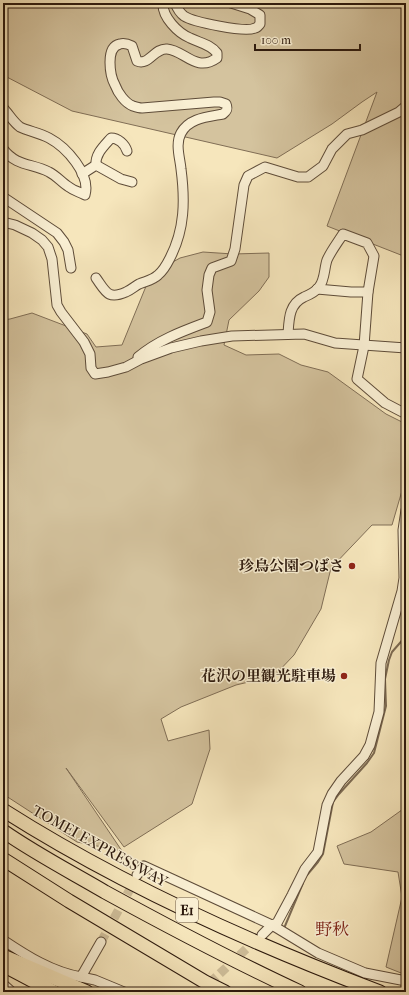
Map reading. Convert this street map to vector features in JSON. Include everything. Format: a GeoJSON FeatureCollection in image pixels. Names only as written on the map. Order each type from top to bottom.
{"type":"FeatureCollection","features":[{"type":"Feature","properties":{"kind":"highway","name":"TOMEI EXPRESSWAY"},"geometry":{"type":"LineString","coordinates":[[3,810],[110,872],[209,921],[282,953],[380,992]]}},
{"type":"Feature","properties":{"kind":"highway","name":"E1"},"geometry":{"type":"LineString","coordinates":[[3,831],[46,858],[140,911],[194,940],[300,992]]}},
{"type":"Feature","properties":{"kind":"highway"},"geometry":{"type":"LineString","coordinates":[[3,859],[69,901],[205,982],[226,992]]}},
{"type":"Feature","properties":{"kind":"highway"},"geometry":{"type":"LineString","coordinates":[[3,956],[87,992]]}},
{"type":"Feature","properties":{"kind":"highway"},"geometry":{"type":"LineString","coordinates":[[3,965],[54,992]]}},
{"type":"Feature","properties":{"kind":"street"},"geometry":{"type":"LineString","coordinates":[[96,278],[107,293],[112,296],[128,291],[144,282],[154,279],[160,274],[177,244],[182,224],[183,191],[178,148],[180,134],[189,123],[199,118],[223,114],[227,109],[226,104],[220,102],[142,108],[132,106],[123,98],[114,84],[110,55],[114,47],[118,44],[128,44],[132,46],[137,62],[141,63],[146,62],[158,51],[166,49],[172,50],[198,62],[205,63],[216,58],[217,53],[214,49],[189,38],[172,24],[162,8],[163,3]]}},
{"type":"Feature","properties":{"kind":"street"},"geometry":{"type":"LineString","coordinates":[[175,3],[183,15],[191,20],[208,24],[247,29],[255,28],[260,24],[260,14],[256,11],[231,3]]}},
{"type":"Feature","properties":{"kind":"street"},"geometry":{"type":"LineString","coordinates":[[126,366],[148,348],[207,322],[210,312],[207,290],[209,275],[212,268],[231,261],[235,249],[244,185],[248,176],[265,167],[298,177],[308,177],[323,166],[332,149],[347,134],[362,130],[399,112],[406,106]]}},
{"type":"Feature","properties":{"kind":"street"},"geometry":{"type":"LineString","coordinates":[[3,108],[20,126],[50,138],[66,150],[82,174],[86,192],[85,195],[68,187],[50,172],[39,167],[22,164],[8,156],[3,149]]}},
{"type":"Feature","properties":{"kind":"street"},"geometry":{"type":"LineString","coordinates":[[96,165],[99,152],[111,138],[115,138],[121,142],[127,151]]}},
{"type":"Feature","properties":{"kind":"street"},"geometry":{"type":"LineString","coordinates":[[82,174],[96,165]]}},
{"type":"Feature","properties":{"kind":"street"},"geometry":{"type":"LineString","coordinates":[[96,165],[121,179],[132,182]]}},
{"type":"Feature","properties":{"kind":"street"},"geometry":{"type":"LineString","coordinates":[[3,197],[57,233],[68,250],[71,268]]}},
{"type":"Feature","properties":{"kind":"street"},"geometry":{"type":"LineString","coordinates":[[3,222],[15,225],[32,233],[42,240],[48,247],[52,259],[57,305],[84,342],[90,354],[91,368],[95,374],[108,372],[126,366],[141,358],[171,348],[232,336],[304,334],[335,343],[406,348]]}},
{"type":"Feature","properties":{"kind":"street"},"geometry":{"type":"LineString","coordinates":[[288,334],[292,307],[297,300],[307,296],[319,287],[323,279],[328,259],[343,234],[367,244],[374,256],[368,292],[364,346],[357,379],[385,403],[406,414]]}},
{"type":"Feature","properties":{"kind":"street"},"geometry":{"type":"LineString","coordinates":[[317,289],[368,292]]}},
{"type":"Feature","properties":{"kind":"street"},"geometry":{"type":"LineString","coordinates":[[262,935],[277,923],[304,869],[318,852],[327,805],[332,794],[341,781],[364,756],[370,745],[378,712],[381,663],[402,591],[404,578],[403,530],[406,510]]}},
{"type":"Feature","properties":{"kind":"street"},"geometry":{"type":"LineString","coordinates":[[137,875],[144,866],[272,926],[318,953],[365,973],[406,981]]}},
{"type":"Feature","properties":{"kind":"street"},"geometry":{"type":"LineString","coordinates":[[3,940],[42,964],[71,976],[95,980],[124,992]]}},
{"type":"Feature","properties":{"kind":"street"},"geometry":{"type":"LineString","coordinates":[[81,977],[101,942]]}},
{"type":"Feature","properties":{"kind":"street"},"geometry":{"type":"LineString","coordinates":[[3,984],[12,992]]}},
{"type":"Feature","properties":{"kind":"shaded area"},"geometry":{"type":"Polygon","coordinates":[[[3,3],[406,3],[406,257],[327,226],[377,92],[332,124],[277,158],[72,111],[3,75],[3,3]]]}},
{"type":"Feature","properties":{"kind":"shaded area"},"geometry":{"type":"Polygon","coordinates":[[[203,252],[233,254],[269,253],[269,277],[259,291],[229,320],[224,345],[246,355],[279,354],[301,365],[328,372],[386,414],[406,424],[406,477],[392,525],[372,525],[331,568],[321,609],[294,655],[274,676],[236,685],[181,707],[161,719],[168,741],[209,730],[210,749],[192,804],[124,847],[66,768],[122,851],[77,842],[3,794],[3,320],[32,313],[87,334],[96,347],[122,345],[151,274],[180,258],[203,252]]]}},
{"type":"Feature","properties":{"kind":"shaded area"},"geometry":{"type":"Polygon","coordinates":[[[406,807],[406,975],[386,967],[402,897],[398,872],[344,864],[337,846],[371,832],[406,807]]]}},
{"type":"Feature","properties":{"kind":"waterway"},"geometry":{"type":"LineString","coordinates":[[307,875],[323,854],[333,802],[374,753],[386,706],[385,679],[389,660],[392,652],[406,636]]}},
{"type":"Feature","properties":{"kind":"waterway"},"geometry":{"type":"LineString","coordinates":[[285,926],[303,883]]}},
{"type":"Feature","properties":{"kind":"tunnel"},"geometry":{"type":"LineString","coordinates":[[101,942],[135,880]]}},
{"type":"Feature","properties":{"kind":"tunnel"},"geometry":{"type":"LineString","coordinates":[[200,992],[258,938]]}},
{"type":"Feature","properties":{"kind":"place","name":"珍鳥公園つばさ"},"geometry":{"type":"Point","coordinates":[352,566]}},
{"type":"Feature","properties":{"kind":"place","name":"花沢の里観光駐車場"},"geometry":{"type":"Point","coordinates":[344,676]}},
{"type":"Feature","properties":{"kind":"district","name":"野秋"},"geometry":{"type":"Point","coordinates":[332,929]}}]}
